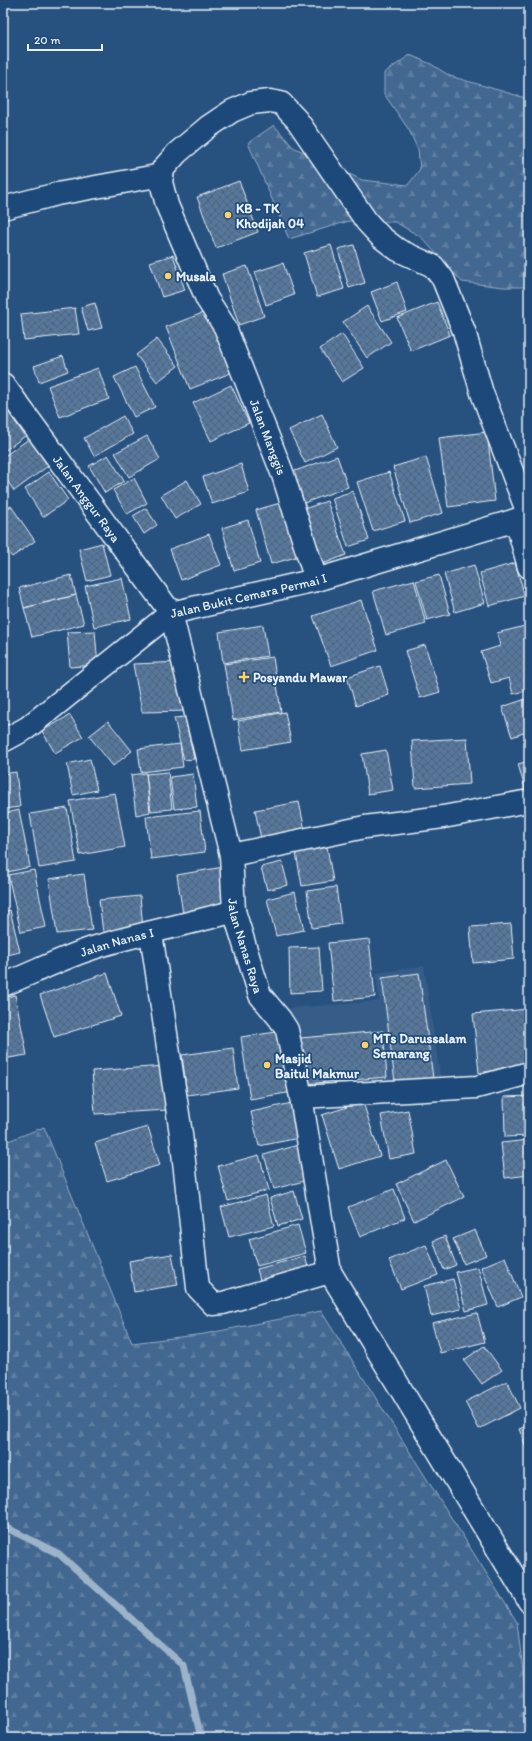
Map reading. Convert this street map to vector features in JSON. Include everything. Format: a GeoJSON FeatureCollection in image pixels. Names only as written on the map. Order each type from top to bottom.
{"type":"FeatureCollection","features":[{"type":"Feature","properties":{"kind":"street"},"geometry":{"type":"LineString","coordinates":[[3,208],[57,194],[162,175],[163,170],[178,153],[208,127],[232,111],[251,103],[270,101],[281,103],[297,120],[367,222],[381,237],[398,250],[433,266],[443,279],[464,331],[482,393],[525,517],[529,567]]}},
{"type":"Feature","properties":{"kind":"street","name":"Jalan Manggis"},"geometry":{"type":"LineString","coordinates":[[162,175],[161,182],[167,205],[207,299],[225,327],[283,475],[316,580]]}},
{"type":"Feature","properties":{"kind":"street","name":"Jalan Anggur Raya"},"geometry":{"type":"LineString","coordinates":[[3,384],[171,613]]}},
{"type":"Feature","properties":{"kind":"street","name":"Jalan Bukit Cemara Permai I"},"geometry":{"type":"LineString","coordinates":[[3,742],[27,728],[171,613],[316,580],[525,517]]}},
{"type":"Feature","properties":{"kind":"street","name":"Jalan Nanas Raya"},"geometry":{"type":"LineString","coordinates":[[171,613],[231,855],[234,911],[260,995],[287,1030],[301,1097],[330,1272]]}},
{"type":"Feature","properties":{"kind":"street"},"geometry":{"type":"LineString","coordinates":[[231,855],[365,827],[443,817],[529,801]]}},
{"type":"Feature","properties":{"kind":"street","name":"Jalan Nanas I"},"geometry":{"type":"LineString","coordinates":[[3,985],[92,948],[151,932],[196,923],[234,911]]}},
{"type":"Feature","properties":{"kind":"street"},"geometry":{"type":"LineString","coordinates":[[151,932],[181,1134],[198,1288],[213,1304],[222,1303],[330,1272],[529,1601]]}},
{"type":"Feature","properties":{"kind":"street"},"geometry":{"type":"LineString","coordinates":[[301,1097],[477,1086],[529,1073]]}},
{"type":"Feature","properties":{"kind":"shaded area","name":"MTs Darussalam Semarang"},"geometry":{"type":"Polygon","coordinates":[[[424,966],[441,1082],[302,1094],[288,1008],[379,1001],[376,973],[424,966]]]}},
{"type":"Feature","properties":{"kind":"green space"},"geometry":{"type":"Polygon","coordinates":[[[410,55],[431,64],[450,76],[529,99],[529,287],[503,287],[462,282],[421,237],[395,222],[349,221],[289,239],[248,143],[274,125],[293,147],[362,180],[408,185],[420,169],[418,150],[409,130],[384,94],[384,73],[410,55]]]}},
{"type":"Feature","properties":{"kind":"green space"},"geometry":{"type":"Polygon","coordinates":[[[44,1127],[132,1343],[204,1334],[321,1311],[517,1622],[526,1696],[529,1704],[529,1738],[3,1738],[3,1143],[44,1127]]]}},
{"type":"Feature","properties":{"kind":"building","name":"KB - TK Khodijah 04"},"geometry":{"type":"Polygon","coordinates":[[[239,181],[258,232],[216,248],[197,197],[239,181]]]}},
{"type":"Feature","properties":{"kind":"building"},"geometry":{"type":"Polygon","coordinates":[[[331,245],[344,289],[317,297],[304,253],[331,245]]]}},
{"type":"Feature","properties":{"kind":"building"},"geometry":{"type":"Polygon","coordinates":[[[354,245],[365,283],[349,288],[338,249],[354,245]]]}},
{"type":"Feature","properties":{"kind":"building","name":"Musala"},"geometry":{"type":"Polygon","coordinates":[[[173,255],[185,290],[162,297],[150,262],[173,255]]]}},
{"type":"Feature","properties":{"kind":"building"},"geometry":{"type":"Polygon","coordinates":[[[283,263],[294,295],[266,305],[255,272],[283,263]]]}},
{"type":"Feature","properties":{"kind":"building"},"geometry":{"type":"Polygon","coordinates":[[[247,266],[264,316],[239,325],[222,274],[247,266]]]}},
{"type":"Feature","properties":{"kind":"building"},"geometry":{"type":"Polygon","coordinates":[[[397,282],[407,312],[382,321],[371,292],[397,282]]]}},
{"type":"Feature","properties":{"kind":"building"},"geometry":{"type":"Polygon","coordinates":[[[437,302],[450,335],[411,351],[397,318],[437,302]]]}},
{"type":"Feature","properties":{"kind":"building"},"geometry":{"type":"Polygon","coordinates":[[[95,303],[102,328],[88,331],[81,307],[95,303]]]}},
{"type":"Feature","properties":{"kind":"building"},"geometry":{"type":"Polygon","coordinates":[[[367,306],[391,342],[367,358],[343,322],[367,306]]]}},
{"type":"Feature","properties":{"kind":"building"},"geometry":{"type":"Polygon","coordinates":[[[75,308],[79,334],[24,340],[21,314],[75,308]]]}},
{"type":"Feature","properties":{"kind":"building"},"geometry":{"type":"Polygon","coordinates":[[[208,311],[233,372],[190,389],[166,327],[208,311]]]}},
{"type":"Feature","properties":{"kind":"building"},"geometry":{"type":"Polygon","coordinates":[[[342,334],[364,368],[342,382],[320,349],[342,334]]]}},
{"type":"Feature","properties":{"kind":"building"},"geometry":{"type":"Polygon","coordinates":[[[157,339],[178,366],[157,382],[136,355],[157,339]]]}},
{"type":"Feature","properties":{"kind":"building"},"geometry":{"type":"Polygon","coordinates":[[[63,356],[68,371],[39,382],[34,366],[63,356]]]}},
{"type":"Feature","properties":{"kind":"building"},"geometry":{"type":"Polygon","coordinates":[[[135,367],[155,407],[134,417],[114,377],[135,367]]]}},
{"type":"Feature","properties":{"kind":"building"},"geometry":{"type":"Polygon","coordinates":[[[98,368],[109,399],[60,417],[48,386],[98,368]]]}},
{"type":"Feature","properties":{"kind":"building"},"geometry":{"type":"Polygon","coordinates":[[[231,385],[249,423],[211,441],[193,403],[231,385]]]}},
{"type":"Feature","properties":{"kind":"building"},"geometry":{"type":"Polygon","coordinates":[[[9,413],[25,436],[3,452],[3,417],[9,413]]]}},
{"type":"Feature","properties":{"kind":"building"},"geometry":{"type":"Polygon","coordinates":[[[322,414],[337,447],[305,463],[289,430],[322,414]]]}},
{"type":"Feature","properties":{"kind":"building"},"geometry":{"type":"Polygon","coordinates":[[[123,416],[133,434],[94,456],[84,438],[123,416]]]}},
{"type":"Feature","properties":{"kind":"building"},"geometry":{"type":"Polygon","coordinates":[[[487,432],[495,501],[448,507],[439,438],[487,432]]]}},
{"type":"Feature","properties":{"kind":"building"},"geometry":{"type":"Polygon","coordinates":[[[147,436],[160,459],[129,477],[115,453],[147,436]]]}},
{"type":"Feature","properties":{"kind":"building"},"geometry":{"type":"Polygon","coordinates":[[[29,439],[48,466],[14,491],[3,474],[3,457],[29,439]]]}},
{"type":"Feature","properties":{"kind":"building"},"geometry":{"type":"Polygon","coordinates":[[[108,455],[124,481],[105,493],[89,466],[108,455]]]}},
{"type":"Feature","properties":{"kind":"building"},"geometry":{"type":"Polygon","coordinates":[[[337,456],[348,487],[304,503],[292,472],[337,456]]]}},
{"type":"Feature","properties":{"kind":"building"},"geometry":{"type":"Polygon","coordinates":[[[426,457],[443,513],[410,523],[393,467],[426,457]]]}},
{"type":"Feature","properties":{"kind":"building"},"geometry":{"type":"Polygon","coordinates":[[[241,464],[249,492],[212,504],[203,477],[241,464]]]}},
{"type":"Feature","properties":{"kind":"building"},"geometry":{"type":"Polygon","coordinates":[[[49,472],[68,500],[43,517],[25,489],[49,472]]]}},
{"type":"Feature","properties":{"kind":"building"},"geometry":{"type":"Polygon","coordinates":[[[389,472],[405,521],[373,531],[357,482],[389,472]]]}},
{"type":"Feature","properties":{"kind":"building"},"geometry":{"type":"Polygon","coordinates":[[[134,478],[147,503],[127,514],[113,490],[134,478]]]}},
{"type":"Feature","properties":{"kind":"building"},"geometry":{"type":"Polygon","coordinates":[[[187,480],[201,504],[175,519],[161,495],[187,480]]]}},
{"type":"Feature","properties":{"kind":"building"},"geometry":{"type":"Polygon","coordinates":[[[353,491],[369,540],[348,547],[332,498],[353,491]]]}},
{"type":"Feature","properties":{"kind":"building"},"geometry":{"type":"Polygon","coordinates":[[[287,501],[303,555],[271,564],[256,510],[287,501]]]}},
{"type":"Feature","properties":{"kind":"building"},"geometry":{"type":"Polygon","coordinates":[[[327,501],[346,555],[320,565],[301,510],[327,501]]]}},
{"type":"Feature","properties":{"kind":"building"},"geometry":{"type":"Polygon","coordinates":[[[11,506],[35,541],[12,557],[3,545],[3,511],[11,506]]]}},
{"type":"Feature","properties":{"kind":"building"},"geometry":{"type":"Polygon","coordinates":[[[146,508],[157,525],[144,534],[133,516],[146,508]]]}},
{"type":"Feature","properties":{"kind":"building"},"geometry":{"type":"Polygon","coordinates":[[[248,520],[260,563],[234,571],[222,528],[248,520]]]}},
{"type":"Feature","properties":{"kind":"building"},"geometry":{"type":"Polygon","coordinates":[[[209,534],[221,565],[181,580],[170,549],[209,534]]]}},
{"type":"Feature","properties":{"kind":"building"},"geometry":{"type":"Polygon","coordinates":[[[102,543],[110,575],[87,581],[79,549],[102,543]]]}},
{"type":"Feature","properties":{"kind":"building"},"geometry":{"type":"Polygon","coordinates":[[[515,563],[525,596],[489,606],[480,573],[515,563]]]}},
{"type":"Feature","properties":{"kind":"building"},"geometry":{"type":"Polygon","coordinates":[[[474,565],[485,603],[455,612],[444,574],[474,565]]]}},
{"type":"Feature","properties":{"kind":"building"},"geometry":{"type":"Polygon","coordinates":[[[71,575],[76,595],[24,608],[19,588],[71,575]]]}},
{"type":"Feature","properties":{"kind":"building"},"geometry":{"type":"Polygon","coordinates":[[[439,575],[450,614],[427,620],[416,581],[439,575]]]}},
{"type":"Feature","properties":{"kind":"building"},"geometry":{"type":"Polygon","coordinates":[[[122,578],[131,619],[94,627],[85,586],[122,578]]]}},
{"type":"Feature","properties":{"kind":"building"},"geometry":{"type":"Polygon","coordinates":[[[414,580],[426,624],[386,635],[373,591],[414,580]]]}},
{"type":"Feature","properties":{"kind":"building"},"geometry":{"type":"Polygon","coordinates":[[[76,595],[84,624],[32,637],[24,608],[76,595]]]}},
{"type":"Feature","properties":{"kind":"building"},"geometry":{"type":"Polygon","coordinates":[[[361,600],[378,650],[331,666],[313,616],[361,600]]]}},
{"type":"Feature","properties":{"kind":"building"},"geometry":{"type":"Polygon","coordinates":[[[263,625],[268,656],[223,663],[219,632],[263,625]]]}},
{"type":"Feature","properties":{"kind":"building"},"geometry":{"type":"Polygon","coordinates":[[[529,625],[529,690],[513,694],[509,678],[491,683],[481,652],[500,646],[497,633],[529,625]]]}},
{"type":"Feature","properties":{"kind":"building"},"geometry":{"type":"Polygon","coordinates":[[[95,631],[98,665],[70,667],[67,632],[95,631]]]}},
{"type":"Feature","properties":{"kind":"building"},"geometry":{"type":"Polygon","coordinates":[[[425,645],[440,692],[420,698],[405,651],[425,645]]]}},
{"type":"Feature","properties":{"kind":"building"},"geometry":{"type":"Polygon","coordinates":[[[273,657],[281,712],[233,720],[224,664],[273,657]]]}},
{"type":"Feature","properties":{"kind":"building"},"geometry":{"type":"Polygon","coordinates":[[[182,662],[189,711],[142,712],[133,664],[182,662]]]}},
{"type":"Feature","properties":{"kind":"building"},"geometry":{"type":"Polygon","coordinates":[[[380,666],[389,695],[356,706],[347,677],[380,666]]]}},
{"type":"Feature","properties":{"kind":"building"},"geometry":{"type":"Polygon","coordinates":[[[529,698],[529,731],[512,737],[502,707],[529,698]]]}},
{"type":"Feature","properties":{"kind":"building"},"geometry":{"type":"Polygon","coordinates":[[[285,712],[291,742],[243,750],[238,721],[285,712]]]}},
{"type":"Feature","properties":{"kind":"building"},"geometry":{"type":"Polygon","coordinates":[[[70,715],[83,737],[55,753],[42,731],[70,715]]]}},
{"type":"Feature","properties":{"kind":"building"},"geometry":{"type":"Polygon","coordinates":[[[185,717],[194,759],[184,760],[174,718],[185,717]]]}},
{"type":"Feature","properties":{"kind":"building"},"geometry":{"type":"Polygon","coordinates":[[[108,721],[132,751],[113,766],[89,736],[108,721]]]}},
{"type":"Feature","properties":{"kind":"building"},"geometry":{"type":"Polygon","coordinates":[[[467,738],[470,784],[415,788],[412,741],[467,738]]]}},
{"type":"Feature","properties":{"kind":"building"},"geometry":{"type":"Polygon","coordinates":[[[180,744],[183,767],[141,772],[138,749],[180,744]]]}},
{"type":"Feature","properties":{"kind":"building"},"geometry":{"type":"Polygon","coordinates":[[[386,750],[393,790],[368,794],[362,754],[386,750]]]}},
{"type":"Feature","properties":{"kind":"building"},"geometry":{"type":"Polygon","coordinates":[[[90,759],[97,790],[73,795],[67,764],[90,759]]]}},
{"type":"Feature","properties":{"kind":"building"},"geometry":{"type":"Polygon","coordinates":[[[529,761],[529,799],[528,799],[518,764],[529,761]]]}},
{"type":"Feature","properties":{"kind":"building"},"geometry":{"type":"Polygon","coordinates":[[[16,772],[20,807],[3,809],[3,774],[16,772]]]}},
{"type":"Feature","properties":{"kind":"building"},"geometry":{"type":"Polygon","coordinates":[[[168,772],[172,809],[151,811],[146,774],[168,772]]]}},
{"type":"Feature","properties":{"kind":"building"},"geometry":{"type":"Polygon","coordinates":[[[146,773],[150,812],[136,815],[131,775],[146,773]]]}},
{"type":"Feature","properties":{"kind":"building"},"geometry":{"type":"Polygon","coordinates":[[[193,774],[197,807],[174,809],[170,777],[193,774]]]}},
{"type":"Feature","properties":{"kind":"building"},"geometry":{"type":"Polygon","coordinates":[[[115,793],[125,847],[80,855],[70,801],[115,793]]]}},
{"type":"Feature","properties":{"kind":"building"},"geometry":{"type":"Polygon","coordinates":[[[299,802],[306,835],[262,844],[255,810],[299,802]]]}},
{"type":"Feature","properties":{"kind":"building"},"geometry":{"type":"Polygon","coordinates":[[[67,808],[76,862],[39,868],[30,814],[67,808]]]}},
{"type":"Feature","properties":{"kind":"building"},"geometry":{"type":"Polygon","coordinates":[[[19,810],[30,867],[3,873],[3,814],[19,810]]]}},
{"type":"Feature","properties":{"kind":"building"},"geometry":{"type":"Polygon","coordinates":[[[525,810],[529,810],[529,851],[528,851],[525,810]]]}},
{"type":"Feature","properties":{"kind":"building"},"geometry":{"type":"Polygon","coordinates":[[[200,811],[205,852],[151,859],[146,817],[200,811]]]}},
{"type":"Feature","properties":{"kind":"building"},"geometry":{"type":"Polygon","coordinates":[[[327,847],[333,881],[302,886],[296,853],[327,847]]]}},
{"type":"Feature","properties":{"kind":"building"},"geometry":{"type":"Polygon","coordinates":[[[282,862],[288,885],[267,890],[261,867],[282,862]]]}},
{"type":"Feature","properties":{"kind":"building"},"geometry":{"type":"Polygon","coordinates":[[[223,867],[231,905],[183,914],[177,875],[223,867]]]}},
{"type":"Feature","properties":{"kind":"building"},"geometry":{"type":"Polygon","coordinates":[[[34,870],[46,927],[21,932],[8,875],[34,870]]]}},
{"type":"Feature","properties":{"kind":"building"},"geometry":{"type":"Polygon","coordinates":[[[84,874],[92,930],[57,934],[49,879],[84,874]]]}},
{"type":"Feature","properties":{"kind":"building"},"geometry":{"type":"Polygon","coordinates":[[[336,887],[341,924],[312,928],[307,891],[336,887]]]}},
{"type":"Feature","properties":{"kind":"building"},"geometry":{"type":"Polygon","coordinates":[[[295,892],[304,930],[276,936],[267,899],[295,892]]]}},
{"type":"Feature","properties":{"kind":"building"},"geometry":{"type":"Polygon","coordinates":[[[140,896],[143,929],[103,933],[99,900],[140,896]]]}},
{"type":"Feature","properties":{"kind":"building"},"geometry":{"type":"Polygon","coordinates":[[[10,910],[20,952],[3,956],[3,912],[10,910]]]}},
{"type":"Feature","properties":{"kind":"building"},"geometry":{"type":"Polygon","coordinates":[[[511,924],[514,959],[473,963],[470,927],[511,924]]]}},
{"type":"Feature","properties":{"kind":"building"},"geometry":{"type":"Polygon","coordinates":[[[369,939],[375,997],[334,1001],[328,943],[369,939]]]}},
{"type":"Feature","properties":{"kind":"building"},"geometry":{"type":"Polygon","coordinates":[[[319,947],[322,991],[290,993],[289,948],[319,947]]]}},
{"type":"Feature","properties":{"kind":"building"},"geometry":{"type":"Polygon","coordinates":[[[107,973],[121,1016],[54,1037],[40,995],[107,973]]]}},
{"type":"Feature","properties":{"kind":"building"},"geometry":{"type":"Polygon","coordinates":[[[419,973],[433,1078],[395,1082],[382,978],[419,973]]]}},
{"type":"Feature","properties":{"kind":"building"},"geometry":{"type":"Polygon","coordinates":[[[15,995],[27,1055],[3,1059],[3,998],[15,995]]]}},
{"type":"Feature","properties":{"kind":"building"},"geometry":{"type":"Polygon","coordinates":[[[529,1009],[529,1065],[479,1073],[473,1014],[529,1009]]]}},
{"type":"Feature","properties":{"kind":"building","name":"Masjid Baitul Makmur"},"geometry":{"type":"Polygon","coordinates":[[[284,1031],[293,1092],[250,1099],[241,1037],[284,1031]]]}},
{"type":"Feature","properties":{"kind":"building"},"geometry":{"type":"Polygon","coordinates":[[[383,1031],[387,1077],[305,1084],[300,1038],[383,1031]]]}},
{"type":"Feature","properties":{"kind":"building"},"geometry":{"type":"Polygon","coordinates":[[[233,1048],[238,1088],[187,1095],[182,1055],[233,1048]]]}},
{"type":"Feature","properties":{"kind":"building"},"geometry":{"type":"Polygon","coordinates":[[[166,1066],[169,1110],[95,1114],[92,1071],[166,1066]]]}},
{"type":"Feature","properties":{"kind":"building"},"geometry":{"type":"Polygon","coordinates":[[[529,1096],[529,1136],[505,1137],[504,1097],[529,1096]]]}},
{"type":"Feature","properties":{"kind":"building"},"geometry":{"type":"Polygon","coordinates":[[[363,1102],[380,1156],[339,1169],[322,1115],[363,1102]]]}},
{"type":"Feature","properties":{"kind":"building"},"geometry":{"type":"Polygon","coordinates":[[[292,1103],[299,1138],[259,1146],[251,1112],[292,1103]]]}},
{"type":"Feature","properties":{"kind":"building"},"geometry":{"type":"Polygon","coordinates":[[[408,1110],[416,1154],[389,1159],[381,1115],[408,1110]]]}},
{"type":"Feature","properties":{"kind":"building"},"geometry":{"type":"Polygon","coordinates":[[[148,1127],[160,1165],[107,1181],[95,1143],[148,1127]]]}},
{"type":"Feature","properties":{"kind":"building"},"geometry":{"type":"Polygon","coordinates":[[[529,1140],[529,1175],[505,1178],[501,1143],[529,1140]]]}},
{"type":"Feature","properties":{"kind":"building"},"geometry":{"type":"Polygon","coordinates":[[[298,1145],[308,1180],[274,1189],[264,1155],[298,1145]]]}},
{"type":"Feature","properties":{"kind":"building"},"geometry":{"type":"Polygon","coordinates":[[[259,1155],[269,1190],[228,1201],[218,1166],[259,1155]]]}},
{"type":"Feature","properties":{"kind":"building"},"geometry":{"type":"Polygon","coordinates":[[[446,1160],[464,1197],[414,1221],[396,1184],[446,1160]]]}},
{"type":"Feature","properties":{"kind":"building"},"geometry":{"type":"Polygon","coordinates":[[[394,1189],[405,1218],[360,1237],[348,1207],[394,1189]]]}},
{"type":"Feature","properties":{"kind":"building"},"geometry":{"type":"Polygon","coordinates":[[[294,1191],[302,1219],[278,1226],[270,1198],[294,1191]]]}},
{"type":"Feature","properties":{"kind":"building"},"geometry":{"type":"Polygon","coordinates":[[[266,1195],[274,1226],[229,1237],[221,1207],[266,1195]]]}},
{"type":"Feature","properties":{"kind":"building"},"geometry":{"type":"Polygon","coordinates":[[[298,1225],[306,1253],[257,1266],[249,1239],[298,1225]]]}},
{"type":"Feature","properties":{"kind":"building"},"geometry":{"type":"Polygon","coordinates":[[[475,1230],[486,1255],[464,1264],[453,1239],[475,1230]]]}},
{"type":"Feature","properties":{"kind":"building"},"geometry":{"type":"Polygon","coordinates":[[[445,1236],[456,1265],[444,1270],[433,1241],[445,1236]]]}},
{"type":"Feature","properties":{"kind":"building"},"geometry":{"type":"Polygon","coordinates":[[[426,1245],[438,1275],[401,1289],[389,1260],[426,1245]]]}},
{"type":"Feature","properties":{"kind":"building"},"geometry":{"type":"Polygon","coordinates":[[[172,1254],[178,1285],[134,1292],[129,1261],[172,1254]]]}},
{"type":"Feature","properties":{"kind":"building"},"geometry":{"type":"Polygon","coordinates":[[[305,1256],[310,1275],[262,1288],[257,1269],[305,1256]]]}},
{"type":"Feature","properties":{"kind":"building"},"geometry":{"type":"Polygon","coordinates":[[[505,1257],[521,1297],[498,1307],[481,1267],[505,1257]]]}},
{"type":"Feature","properties":{"kind":"building"},"geometry":{"type":"Polygon","coordinates":[[[478,1267],[488,1305],[466,1311],[456,1272],[478,1267]]]}},
{"type":"Feature","properties":{"kind":"building"},"geometry":{"type":"Polygon","coordinates":[[[453,1279],[461,1309],[431,1316],[424,1286],[453,1279]]]}},
{"type":"Feature","properties":{"kind":"building"},"geometry":{"type":"Polygon","coordinates":[[[477,1313],[485,1342],[440,1353],[432,1323],[477,1313]]]}},
{"type":"Feature","properties":{"kind":"building"},"geometry":{"type":"Polygon","coordinates":[[[484,1346],[502,1370],[482,1384],[464,1360],[484,1346]]]}},
{"type":"Feature","properties":{"kind":"building"},"geometry":{"type":"Polygon","coordinates":[[[507,1381],[520,1408],[479,1429],[465,1402],[507,1381]]]}},
{"type":"Feature","properties":{"kind":"building"},"geometry":{"type":"Polygon","coordinates":[[[529,1425],[529,1454],[519,1429],[529,1425]]]}},
{"type":"Feature","properties":{"kind":"waterway"},"geometry":{"type":"LineString","coordinates":[[3,1526],[59,1554],[184,1666],[201,1738]]}},
{"type":"Feature","properties":{"kind":"place","name":"KB - TK Khodijah 04"},"geometry":{"type":"Point","coordinates":[228,215]}},
{"type":"Feature","properties":{"kind":"place","name":"Musala"},"geometry":{"type":"Point","coordinates":[168,276]}},
{"type":"Feature","properties":{"kind":"place","name":"Posyandu Mawar"},"geometry":{"type":"Point","coordinates":[244,677]}},
{"type":"Feature","properties":{"kind":"place","name":"MTs Darussalam Semarang"},"geometry":{"type":"Point","coordinates":[365,1045]}},
{"type":"Feature","properties":{"kind":"place","name":"Masjid Baitul Makmur"},"geometry":{"type":"Point","coordinates":[267,1065]}}]}
